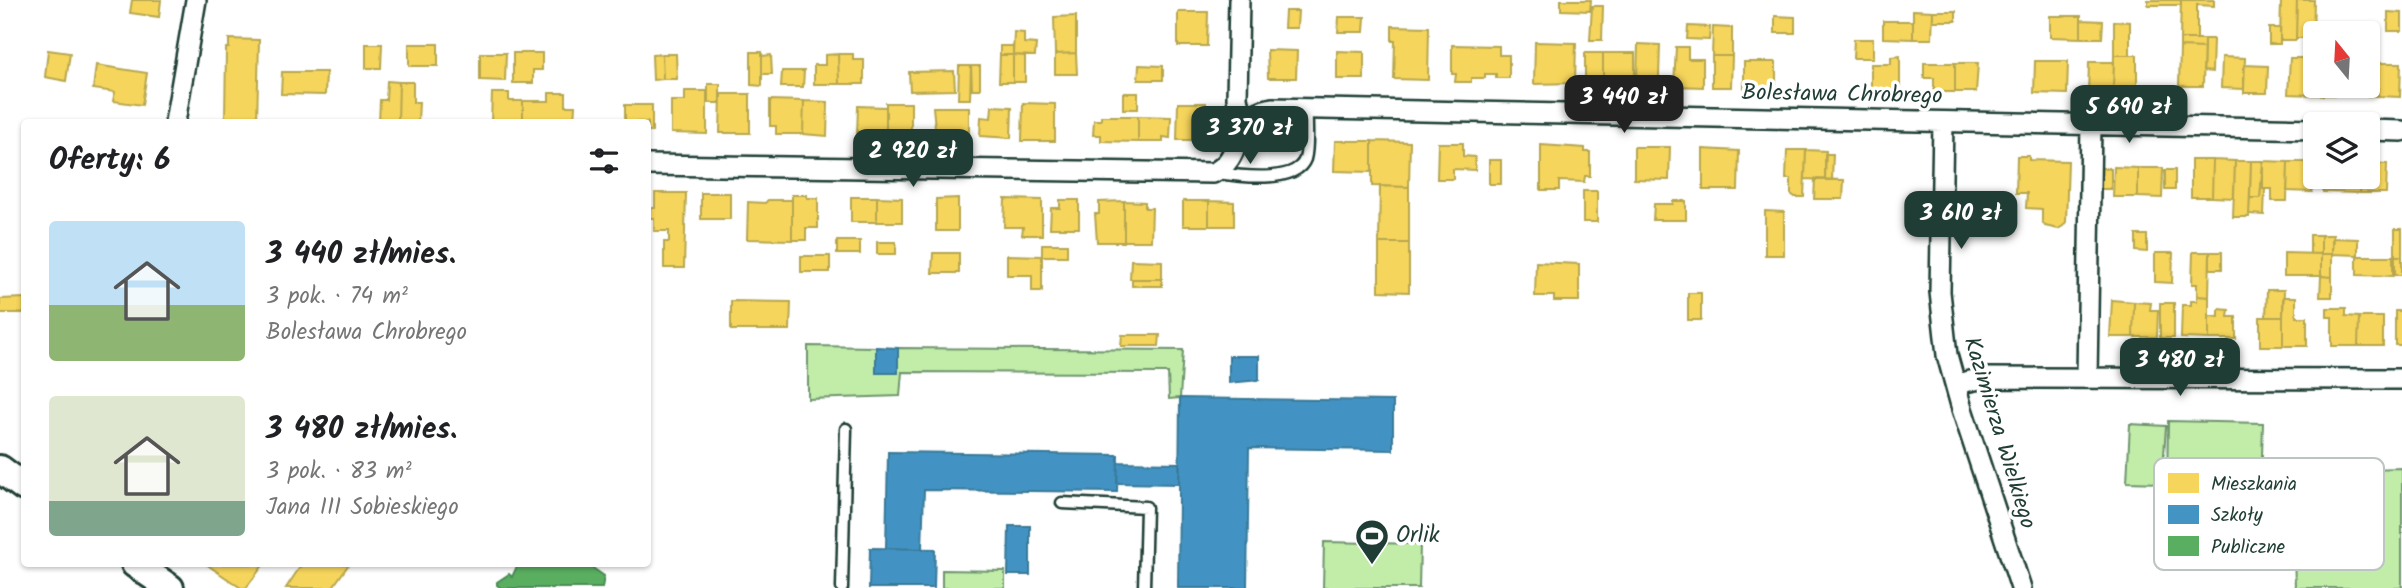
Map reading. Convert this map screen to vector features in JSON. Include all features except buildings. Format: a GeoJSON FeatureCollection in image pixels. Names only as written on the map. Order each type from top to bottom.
{"type":"FeatureCollection","features":[{"type":"Feature","properties":{"kind":"main road"},"geometry":{"type":"LineString","coordinates":[[0,470],[21,484]]}},
{"type":"Feature","properties":{"kind":"main road"},"geometry":{"type":"LineString","coordinates":[[142,567],[164,577]]}},
{"type":"Feature","properties":{"kind":"street"},"geometry":{"type":"LineString","coordinates":[[176,119],[196,0]]}},
{"type":"Feature","properties":{"kind":"street"},"geometry":{"type":"LineString","coordinates":[[651,165],[1213,173],[1223,168],[1235,152],[1243,123],[1237,99],[1239,0]]}},
{"type":"Feature","properties":{"kind":"street","name":"Bolesława Chrobrego"},"geometry":{"type":"LineString","coordinates":[[1243,123],[1260,111],[1272,108],[2303,129]]}},
{"type":"Feature","properties":{"kind":"street","name":"Kazimierza Wielkiego"},"geometry":{"type":"LineString","coordinates":[[1943,122],[1941,292],[1947,355],[2021,588]]}},
{"type":"Feature","properties":{"kind":"street"},"geometry":{"type":"LineString","coordinates":[[2087,378],[2091,124]]}},
{"type":"Feature","properties":{"kind":"street"},"geometry":{"type":"LineString","coordinates":[[2380,130],[2402,131]]}},
{"type":"Feature","properties":{"kind":"street"},"geometry":{"type":"LineString","coordinates":[[1955,384],[1984,378],[2402,379]]}},
{"type":"Feature","properties":{"kind":"lane"},"geometry":{"type":"LineString","coordinates":[[1213,173],[1279,176],[1301,167],[1306,157],[1307,109]]}},
{"type":"Feature","properties":{"kind":"lane"},"geometry":{"type":"LineString","coordinates":[[842,588],[846,429]]}},
{"type":"Feature","properties":{"kind":"lane"},"geometry":{"type":"LineString","coordinates":[[1062,503],[1146,507],[1144,588]]}},
{"type":"Feature","properties":{"kind":"green space"},"geometry":{"type":"Polygon","coordinates":[[[808,346],[876,347],[877,373],[898,373],[898,348],[1183,350],[1180,398],[1169,399],[1168,373],[902,372],[900,396],[808,399],[808,346]]]}},
{"type":"Feature","properties":{"kind":"green space"},"geometry":{"type":"Polygon","coordinates":[[[2168,421],[2263,423],[2262,458],[2167,458],[2168,421]]]}},
{"type":"Feature","properties":{"kind":"green space"},"geometry":{"type":"Polygon","coordinates":[[[2130,424],[2166,426],[2164,458],[2154,458],[2154,483],[2127,482],[2130,424]]]}},
{"type":"Feature","properties":{"kind":"green space"},"geometry":{"type":"Polygon","coordinates":[[[2384,468],[2402,468],[2402,588],[2295,588],[2295,570],[2384,570],[2384,468]]]}},
{"type":"Feature","properties":{"kind":"green space","name":"Orlik"},"geometry":{"type":"Polygon","coordinates":[[[1324,542],[1420,544],[1419,588],[1323,588],[1324,542]]]}},
{"type":"Feature","properties":{"kind":"green space"},"geometry":{"type":"Polygon","coordinates":[[[942,570],[1005,571],[1005,588],[942,588],[942,570]]]}},
{"type":"Feature","properties":{"kind":"place","name":"Orlik"},"geometry":{"type":"Point","coordinates":[1372,566]}}]}
